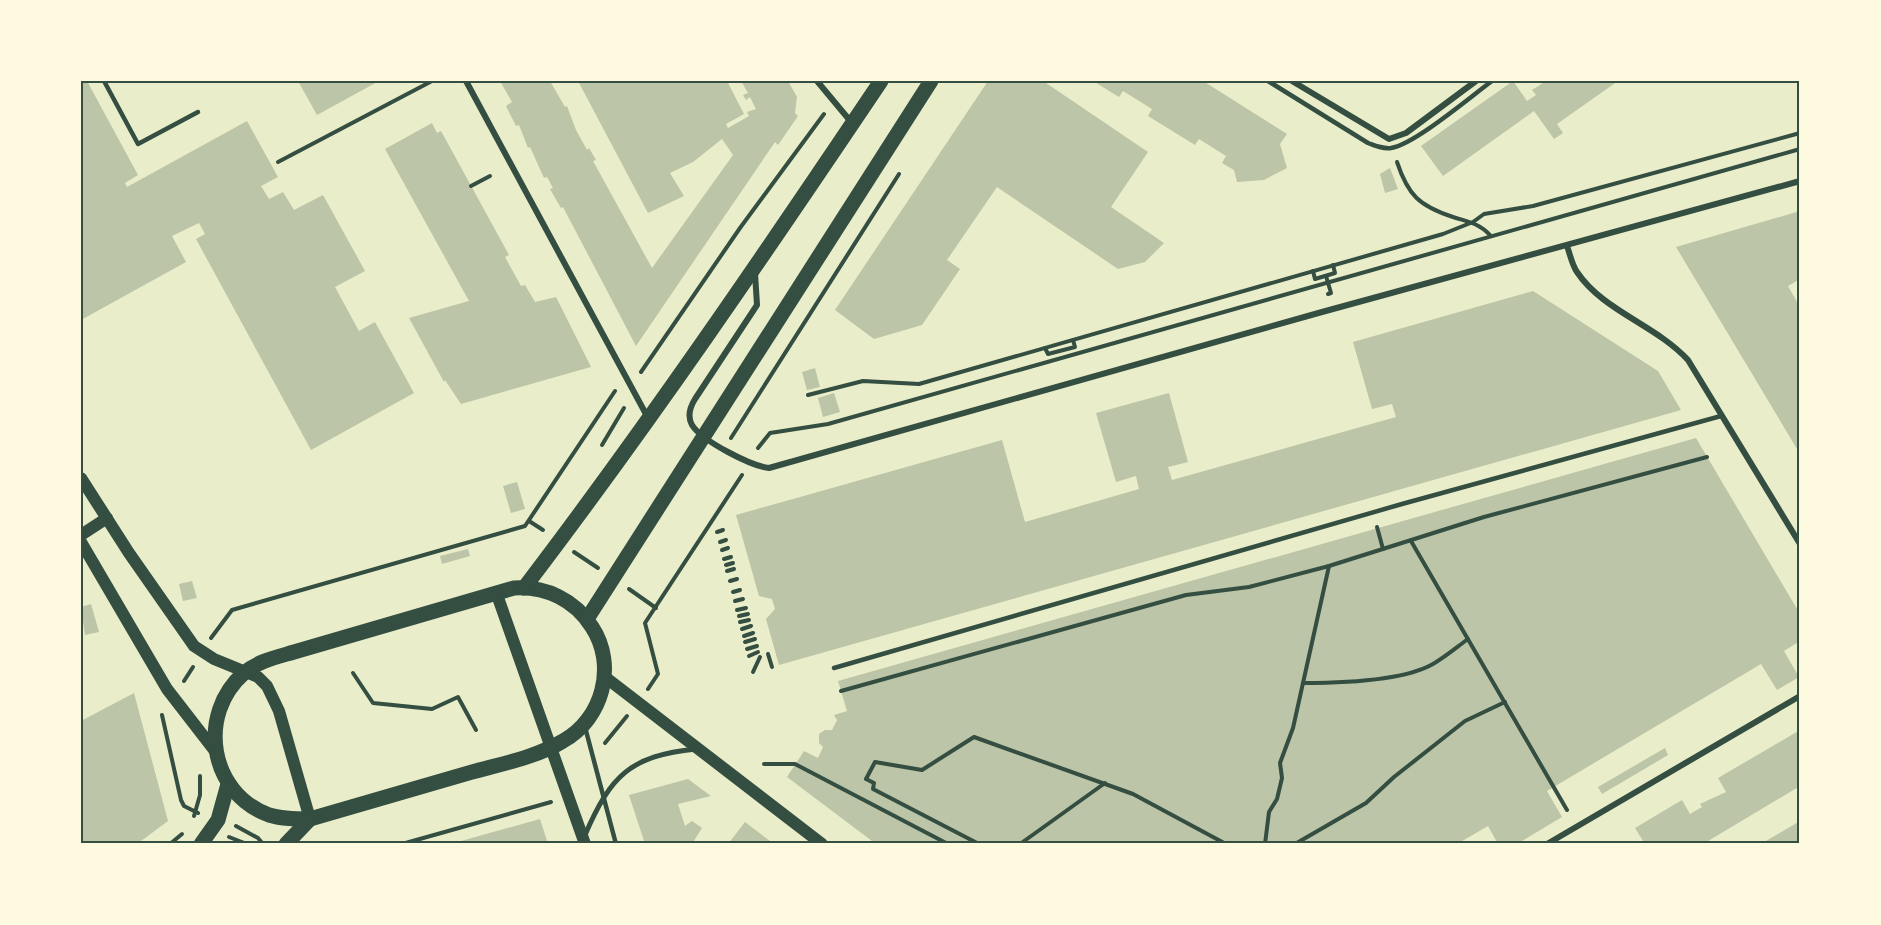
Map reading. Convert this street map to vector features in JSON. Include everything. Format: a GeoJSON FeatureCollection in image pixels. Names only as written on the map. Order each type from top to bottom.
{"type":"FeatureCollection","features":[{"type":"Feature","properties":{"kind":"main road"},"geometry":{"type":"LineString","coordinates":[[524,588],[755,267],[881,81]]}},
{"type":"Feature","properties":{"kind":"main road"},"geometry":{"type":"LineString","coordinates":[[587,619],[932,81]]}},
{"type":"Feature","properties":{"kind":"main road"},"geometry":{"type":"LineString","coordinates":[[81,477],[194,646],[214,659],[258,677],[274,697],[310,819]]}},
{"type":"Feature","properties":{"kind":"main road"},"geometry":{"type":"LineString","coordinates":[[81,535],[107,518]]}},
{"type":"Feature","properties":{"kind":"main road"},"geometry":{"type":"LineString","coordinates":[[81,542],[167,689],[215,751],[228,783],[240,797],[268,814],[284,819],[310,819],[563,742],[584,724],[598,703],[605,677],[602,647],[587,619],[565,599],[539,590],[524,588],[496,592],[266,660],[246,671],[233,684],[219,706],[214,726],[215,751]]}},
{"type":"Feature","properties":{"kind":"main road"},"geometry":{"type":"LineString","coordinates":[[496,592],[584,841]]}},
{"type":"Feature","properties":{"kind":"main road"},"geometry":{"type":"LineString","coordinates":[[605,677],[822,844]]}},
{"type":"Feature","properties":{"kind":"main road"},"geometry":{"type":"LineString","coordinates":[[201,844],[218,820],[228,783]]}},
{"type":"Feature","properties":{"kind":"main road"},"geometry":{"type":"LineString","coordinates":[[286,844],[310,819]]}},
{"type":"Feature","properties":{"kind":"street"},"geometry":{"type":"LineString","coordinates":[[466,81],[648,417]]}},
{"type":"Feature","properties":{"kind":"street"},"geometry":{"type":"LineString","coordinates":[[817,81],[853,123]]}},
{"type":"Feature","properties":{"kind":"street"},"geometry":{"type":"LineString","coordinates":[[1292,81],[1382,136],[1393,138],[1406,133],[1476,81]]}},
{"type":"Feature","properties":{"kind":"street"},"geometry":{"type":"LineString","coordinates":[[755,267],[758,305],[690,409],[691,423],[704,435],[749,463],[769,468],[1311,315],[1800,181]]}},
{"type":"Feature","properties":{"kind":"street"},"geometry":{"type":"LineString","coordinates":[[1567,246],[1577,273],[1594,292],[1676,346],[1688,360],[1800,544]]}},
{"type":"Feature","properties":{"kind":"street"},"geometry":{"type":"LineString","coordinates":[[1547,844],[1800,696]]}},
{"type":"Feature","properties":{"kind":"street"},"geometry":{"type":"LineString","coordinates":[[584,841],[602,800],[626,770],[642,760],[673,751],[698,749]]}},
{"type":"Feature","properties":{"kind":"lane"},"geometry":{"type":"LineString","coordinates":[[104,81],[138,144],[198,112]]}},
{"type":"Feature","properties":{"kind":"lane"},"geometry":{"type":"LineString","coordinates":[[1268,81],[1368,143],[1382,148],[1393,148],[1421,133],[1492,81]]}},
{"type":"Feature","properties":{"kind":"lane"},"geometry":{"type":"LineString","coordinates":[[834,668],[1402,504],[1721,416]]}},
{"type":"Feature","properties":{"kind":"lane"},"geometry":{"type":"LineString","coordinates":[[584,724],[602,800],[616,844]]}},
{"type":"Feature","properties":{"kind":"path"},"geometry":{"type":"LineString","coordinates":[[278,162],[432,81]]}},
{"type":"Feature","properties":{"kind":"path"},"geometry":{"type":"LineString","coordinates":[[596,453],[622,415],[631,387],[740,228],[833,101]]}},
{"type":"Feature","properties":{"kind":"path"},"geometry":{"type":"LineString","coordinates":[[808,395],[863,381],[919,384],[1443,234],[1473,222],[1484,214],[1533,206],[1800,133]]}},
{"type":"Feature","properties":{"kind":"path"},"geometry":{"type":"LineString","coordinates":[[762,442],[770,433],[828,424],[1800,149]]}},
{"type":"Feature","properties":{"kind":"path"},"geometry":{"type":"LineString","coordinates":[[1397,163],[1411,195],[1438,211],[1473,222],[1490,235]]}},
{"type":"Feature","properties":{"kind":"path"},"geometry":{"type":"LineString","coordinates":[[724,448],[903,166]]}},
{"type":"Feature","properties":{"kind":"path"},"geometry":{"type":"LineString","coordinates":[[471,186],[490,176]]}},
{"type":"Feature","properties":{"kind":"path"},"geometry":{"type":"LineString","coordinates":[[1313,271],[1315,279],[1326,276],[1335,273],[1333,265]]}},
{"type":"Feature","properties":{"kind":"path"},"geometry":{"type":"LineString","coordinates":[[1326,276],[1331,293]]}},
{"type":"Feature","properties":{"kind":"path"},"geometry":{"type":"LineString","coordinates":[[1045,348],[1047,354],[1075,347],[1073,340]]}},
{"type":"Feature","properties":{"kind":"path"},"geometry":{"type":"LineString","coordinates":[[1061,351],[1065,367]]}},
{"type":"Feature","properties":{"kind":"path"},"geometry":{"type":"LineString","coordinates":[[216,630],[232,610],[525,526],[612,395]]}},
{"type":"Feature","properties":{"kind":"path"},"geometry":{"type":"LineString","coordinates":[[841,691],[1186,595],[1249,587],[1329,566],[1484,517],[1707,457]]}},
{"type":"Feature","properties":{"kind":"path"},"geometry":{"type":"LineString","coordinates":[[650,685],[658,674],[645,624],[749,463]]}},
{"type":"Feature","properties":{"kind":"path"},"geometry":{"type":"LineString","coordinates":[[529,521],[540,528]]}},
{"type":"Feature","properties":{"kind":"path"},"geometry":{"type":"LineString","coordinates":[[540,538],[551,521]]}},
{"type":"Feature","properties":{"kind":"path"},"geometry":{"type":"LineString","coordinates":[[1377,529],[1383,549]]}},
{"type":"Feature","properties":{"kind":"path"},"geometry":{"type":"LineString","coordinates":[[717,532],[723,530]]}},
{"type":"Feature","properties":{"kind":"path"},"geometry":{"type":"LineString","coordinates":[[720,542],[726,540]]}},
{"type":"Feature","properties":{"kind":"path"},"geometry":{"type":"LineString","coordinates":[[1411,541],[1567,810]]}},
{"type":"Feature","properties":{"kind":"path"},"geometry":{"type":"LineString","coordinates":[[722,550],[728,548]]}},
{"type":"Feature","properties":{"kind":"path"},"geometry":{"type":"LineString","coordinates":[[579,555],[595,566]]}},
{"type":"Feature","properties":{"kind":"path"},"geometry":{"type":"LineString","coordinates":[[724,559],[731,557]]}},
{"type":"Feature","properties":{"kind":"path"},"geometry":{"type":"LineString","coordinates":[[733,563],[726,568],[734,569]]}},
{"type":"Feature","properties":{"kind":"path"},"geometry":{"type":"LineString","coordinates":[[1265,844],[1269,812],[1276,799],[1282,778],[1280,763],[1293,728],[1329,566]]}},
{"type":"Feature","properties":{"kind":"path"},"geometry":{"type":"LineString","coordinates":[[730,581],[737,579]]}},
{"type":"Feature","properties":{"kind":"path"},"geometry":{"type":"LineString","coordinates":[[733,592],[740,590]]}},
{"type":"Feature","properties":{"kind":"path"},"geometry":{"type":"LineString","coordinates":[[633,592],[656,608]]}},
{"type":"Feature","properties":{"kind":"path"},"geometry":{"type":"LineString","coordinates":[[735,602],[743,599]]}},
{"type":"Feature","properties":{"kind":"path"},"geometry":{"type":"LineString","coordinates":[[737,610],[746,608]]}},
{"type":"Feature","properties":{"kind":"path"},"geometry":{"type":"LineString","coordinates":[[739,616],[747,614]]}},
{"type":"Feature","properties":{"kind":"path"},"geometry":{"type":"LineString","coordinates":[[740,622],[749,620]]}},
{"type":"Feature","properties":{"kind":"path"},"geometry":{"type":"LineString","coordinates":[[742,629],[751,626]]}},
{"type":"Feature","properties":{"kind":"path"},"geometry":{"type":"LineString","coordinates":[[744,636],[753,633]]}},
{"type":"Feature","properties":{"kind":"path"},"geometry":{"type":"LineString","coordinates":[[745,642],[755,639]]}},
{"type":"Feature","properties":{"kind":"path"},"geometry":{"type":"LineString","coordinates":[[1303,683],[1345,683],[1404,673],[1431,665],[1468,639]]}},
{"type":"Feature","properties":{"kind":"path"},"geometry":{"type":"LineString","coordinates":[[747,649],[757,646]]}},
{"type":"Feature","properties":{"kind":"path"},"geometry":{"type":"LineString","coordinates":[[768,654],[771,667]]}},
{"type":"Feature","properties":{"kind":"path"},"geometry":{"type":"LineString","coordinates":[[749,656],[759,655],[753,672]]}},
{"type":"Feature","properties":{"kind":"path"},"geometry":{"type":"LineString","coordinates":[[181,686],[192,667]]}},
{"type":"Feature","properties":{"kind":"path"},"geometry":{"type":"LineString","coordinates":[[353,673],[373,703],[432,709],[458,697],[476,730]]}},
{"type":"Feature","properties":{"kind":"path"},"geometry":{"type":"LineString","coordinates":[[1295,844],[1366,802],[1465,721],[1505,702]]}},
{"type":"Feature","properties":{"kind":"path"},"geometry":{"type":"LineString","coordinates":[[166,709],[162,716],[181,800],[184,806],[196,812]]}},
{"type":"Feature","properties":{"kind":"path"},"geometry":{"type":"LineString","coordinates":[[603,745],[629,714]]}},
{"type":"Feature","properties":{"kind":"path"},"geometry":{"type":"LineString","coordinates":[[979,844],[873,789],[874,783],[866,779],[875,762],[921,770],[974,737],[1133,794],[1226,844]]}},
{"type":"Feature","properties":{"kind":"path"},"geometry":{"type":"LineString","coordinates":[[764,764],[795,764],[948,844]]}},
{"type":"Feature","properties":{"kind":"path"},"geometry":{"type":"LineString","coordinates":[[192,822],[200,795],[200,772]]}},
{"type":"Feature","properties":{"kind":"path"},"geometry":{"type":"LineString","coordinates":[[1020,844],[1105,783]]}},
{"type":"Feature","properties":{"kind":"path"},"geometry":{"type":"LineString","coordinates":[[402,844],[551,802]]}},
{"type":"Feature","properties":{"kind":"path"},"geometry":{"type":"LineString","coordinates":[[218,820],[251,834],[263,844]]}},
{"type":"Feature","properties":{"kind":"path"},"geometry":{"type":"LineString","coordinates":[[170,844],[186,829]]}},
{"type":"Feature","properties":{"kind":"path"},"geometry":{"type":"LineString","coordinates":[[229,837],[247,844]]}},
{"type":"Feature","properties":{"kind":"building"},"geometry":{"type":"Polygon","coordinates":[[[81,81],[87,81],[138,175],[125,183],[127,187],[247,121],[278,177],[261,186],[269,199],[283,192],[294,210],[323,195],[365,271],[335,287],[359,331],[375,322],[414,393],[311,450],[196,239],[205,234],[199,223],[172,236],[186,262],[81,320],[81,81]]]}},
{"type":"Feature","properties":{"kind":"building"},"geometry":{"type":"Polygon","coordinates":[[[298,81],[379,81],[317,115],[298,81]]]}},
{"type":"Feature","properties":{"kind":"building"},"geometry":{"type":"Polygon","coordinates":[[[500,81],[550,81],[565,107],[567,106],[576,130],[587,150],[589,148],[596,160],[593,161],[652,268],[733,155],[722,139],[693,162],[670,173],[684,196],[648,213],[578,81],[727,81],[744,114],[726,124],[728,128],[749,116],[747,112],[756,109],[750,97],[746,100],[743,95],[748,93],[741,81],[788,81],[797,97],[795,113],[798,116],[778,145],[775,142],[636,346],[563,207],[561,208],[550,189],[553,188],[547,177],[544,178],[530,147],[528,148],[519,125],[516,126],[506,106],[512,102],[500,81]]]}},
{"type":"Feature","properties":{"kind":"building"},"geometry":{"type":"Polygon","coordinates":[[[988,81],[1047,81],[1046,83],[1148,152],[1111,207],[1164,243],[1145,262],[1118,269],[997,187],[947,260],[960,269],[922,325],[874,339],[835,310],[988,81]]]}},
{"type":"Feature","properties":{"kind":"building"},"geometry":{"type":"Polygon","coordinates":[[[1093,81],[1203,81],[1287,134],[1280,144],[1287,168],[1264,180],[1237,182],[1234,170],[1222,163],[1226,156],[1199,139],[1195,145],[1148,116],[1152,109],[1123,91],[1119,97],[1093,81]]]}},
{"type":"Feature","properties":{"kind":"building"},"geometry":{"type":"Polygon","coordinates":[[[1513,81],[1527,101],[1536,95],[1532,90],[1546,81],[1618,81],[1557,124],[1563,133],[1554,139],[1534,111],[1443,176],[1421,146],[1513,81]]]}},
{"type":"Feature","properties":{"kind":"building"},"geometry":{"type":"Polygon","coordinates":[[[432,123],[437,133],[441,131],[509,255],[505,257],[521,286],[525,285],[535,302],[556,297],[591,367],[461,404],[445,380],[444,382],[409,318],[469,301],[385,149],[432,123]]]}},
{"type":"Feature","properties":{"kind":"building"},"geometry":{"type":"Polygon","coordinates":[[[1390,168],[1398,189],[1385,193],[1380,174],[1390,168]]]}},
{"type":"Feature","properties":{"kind":"building"},"geometry":{"type":"Polygon","coordinates":[[[1800,211],[1800,279],[1788,286],[1800,307],[1800,454],[1676,247],[1800,211]]]}},
{"type":"Feature","properties":{"kind":"building"},"geometry":{"type":"Polygon","coordinates":[[[1533,291],[1658,371],[1681,410],[779,665],[766,619],[775,609],[772,599],[759,596],[736,515],[1002,440],[1025,522],[1139,489],[1136,476],[1116,482],[1096,413],[1169,393],[1188,462],[1168,467],[1172,480],[1396,417],[1392,404],[1372,409],[1353,342],[1533,291]]]}},
{"type":"Feature","properties":{"kind":"building"},"geometry":{"type":"Polygon","coordinates":[[[815,368],[820,387],[807,390],[802,372],[815,368]]]}},
{"type":"Feature","properties":{"kind":"building"},"geometry":{"type":"Polygon","coordinates":[[[834,393],[840,412],[823,417],[818,398],[834,393]]]}},
{"type":"Feature","properties":{"kind":"building"},"geometry":{"type":"Polygon","coordinates":[[[1696,438],[1800,614],[1800,641],[1784,651],[1799,677],[1777,690],[1761,664],[1547,791],[1562,817],[1517,844],[1498,844],[1488,826],[1457,844],[876,844],[787,777],[804,751],[818,758],[823,747],[819,743],[819,734],[825,730],[832,730],[837,720],[834,715],[847,711],[838,681],[1696,438]]]}},
{"type":"Feature","properties":{"kind":"building"},"geometry":{"type":"Polygon","coordinates":[[[517,482],[525,509],[511,513],[503,486],[517,482]]]}},
{"type":"Feature","properties":{"kind":"building"},"geometry":{"type":"Polygon","coordinates":[[[468,549],[470,556],[442,564],[440,556],[468,549]]]}},
{"type":"Feature","properties":{"kind":"building"},"geometry":{"type":"Polygon","coordinates":[[[192,581],[197,598],[183,601],[179,584],[192,581]]]}},
{"type":"Feature","properties":{"kind":"building"},"geometry":{"type":"Polygon","coordinates":[[[91,604],[99,632],[85,635],[81,607],[91,604]]]}},
{"type":"Feature","properties":{"kind":"building"},"geometry":{"type":"Polygon","coordinates":[[[134,693],[168,821],[137,844],[81,844],[81,721],[134,693]]]}},
{"type":"Feature","properties":{"kind":"building"},"geometry":{"type":"Polygon","coordinates":[[[1800,730],[1800,786],[1703,844],[1637,844],[1643,841],[1635,828],[1682,800],[1690,814],[1702,807],[1700,804],[1726,792],[1718,778],[1800,730]]]}},
{"type":"Feature","properties":{"kind":"building"},"geometry":{"type":"Polygon","coordinates":[[[1665,748],[1668,755],[1602,794],[1598,787],[1665,748]]]}},
{"type":"Feature","properties":{"kind":"building"},"geometry":{"type":"Polygon","coordinates":[[[688,779],[711,796],[678,804],[685,826],[692,821],[702,828],[692,844],[645,844],[629,795],[688,779]]]}},
{"type":"Feature","properties":{"kind":"building"},"geometry":{"type":"Polygon","coordinates":[[[540,819],[548,844],[454,844],[454,843],[540,819]]]}},
{"type":"Feature","properties":{"kind":"building"},"geometry":{"type":"Polygon","coordinates":[[[1800,821],[1800,844],[1761,844],[1800,821]]]}},
{"type":"Feature","properties":{"kind":"building"},"geometry":{"type":"Polygon","coordinates":[[[745,822],[774,844],[728,844],[745,822]]]}}]}
